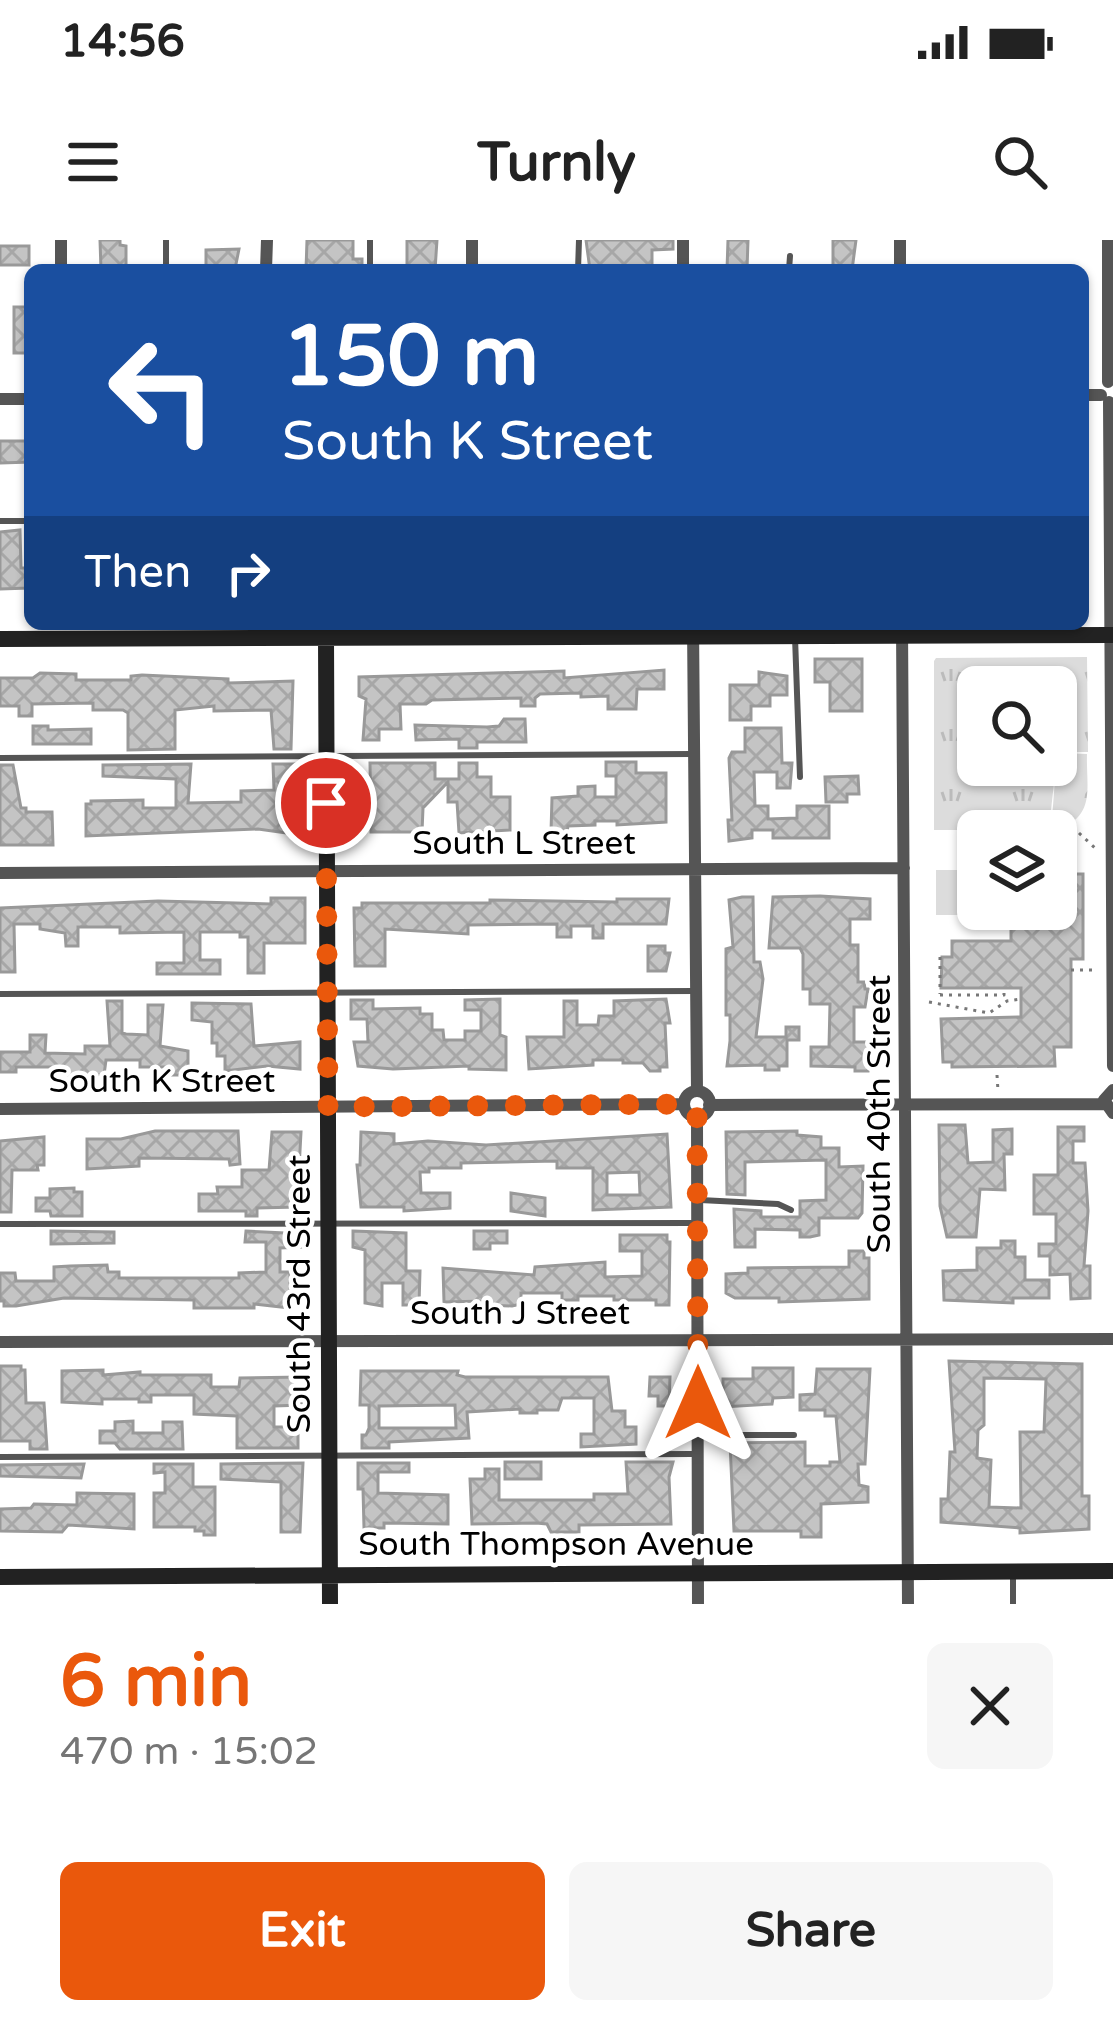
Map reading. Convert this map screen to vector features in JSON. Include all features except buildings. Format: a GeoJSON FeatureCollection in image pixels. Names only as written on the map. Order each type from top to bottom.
{"type":"FeatureCollection","features":[{"type":"Feature","properties":{"kind":"street"},"geometry":{"type":"LineString","coordinates":[[1108,240],[1113,1066]]}},
{"type":"Feature","properties":{"kind":"street"},"geometry":{"type":"LineString","coordinates":[[0,639],[510,630]]}},
{"type":"Feature","properties":{"kind":"street"},"geometry":{"type":"LineString","coordinates":[[693,630],[697,1091]]}},
{"type":"Feature","properties":{"kind":"street"},"geometry":{"type":"LineString","coordinates":[[713,630],[794,634],[866,630]]}},
{"type":"Feature","properties":{"kind":"street","name":"South 40th Street"},"geometry":{"type":"LineString","coordinates":[[902,630],[908,1604]]}},
{"type":"Feature","properties":{"kind":"street"},"geometry":{"type":"LineString","coordinates":[[962,630],[1112,635]]}},
{"type":"Feature","properties":{"kind":"street","name":"South 43rd Street"},"geometry":{"type":"LineString","coordinates":[[326,631],[330,1604]]}},
{"type":"Feature","properties":{"kind":"street","name":"South L Street"},"geometry":{"type":"LineString","coordinates":[[0,873],[904,868]]}},
{"type":"Feature","properties":{"kind":"street"},"geometry":{"type":"LineString","coordinates":[[709,1105],[1108,1108],[1105,1096],[1113,1090]]}},
{"type":"Feature","properties":{"kind":"street"},"geometry":{"type":"LineString","coordinates":[[697,1091],[709,1105],[697,1117],[684,1104],[697,1091]]}},
{"type":"Feature","properties":{"kind":"street","name":"South K Street"},"geometry":{"type":"LineString","coordinates":[[0,1108],[684,1104]]}},
{"type":"Feature","properties":{"kind":"street"},"geometry":{"type":"LineString","coordinates":[[697,1117],[698,1604]]}},
{"type":"Feature","properties":{"kind":"street","name":"South J Street"},"geometry":{"type":"LineString","coordinates":[[0,1342],[1113,1339]]}},
{"type":"Feature","properties":{"kind":"street","name":"South Thompson Avenue"},"geometry":{"type":"LineString","coordinates":[[0,1577],[1113,1571]]}},
{"type":"Feature","properties":{"kind":"lane"},"geometry":{"type":"LineString","coordinates":[[789,264],[790,256]]}},
{"type":"Feature","properties":{"kind":"lane"},"geometry":{"type":"LineString","coordinates":[[794,634],[800,777]]}},
{"type":"Feature","properties":{"kind":"lane"},"geometry":{"type":"LineString","coordinates":[[0,758],[694,754]]}},
{"type":"Feature","properties":{"kind":"lane"},"geometry":{"type":"LineString","coordinates":[[0,994],[696,991]]}},
{"type":"Feature","properties":{"kind":"lane"},"geometry":{"type":"LineString","coordinates":[[697,1200],[772,1203],[791,1210]]}},
{"type":"Feature","properties":{"kind":"lane"},"geometry":{"type":"LineString","coordinates":[[0,1224],[697,1223]]}},
{"type":"Feature","properties":{"kind":"lane"},"geometry":{"type":"LineString","coordinates":[[698,1436],[794,1435]]}},
{"type":"Feature","properties":{"kind":"lane"},"geometry":{"type":"LineString","coordinates":[[0,1457],[698,1454]]}},
{"type":"Feature","properties":{"kind":"lane"},"geometry":{"type":"LineString","coordinates":[[1013,1572],[1013,1604]]}},
{"type":"Feature","properties":{"kind":"path"},"geometry":{"type":"LineString","coordinates":[[1079,833],[1095,848]]}},
{"type":"Feature","properties":{"kind":"path"},"geometry":{"type":"LineString","coordinates":[[940,957],[940,1002]]}},
{"type":"Feature","properties":{"kind":"path"},"geometry":{"type":"LineString","coordinates":[[1071,970],[1095,970]]}},
{"type":"Feature","properties":{"kind":"path"},"geometry":{"type":"LineString","coordinates":[[940,995],[984,991],[1004,995],[1004,988]]}},
{"type":"Feature","properties":{"kind":"path"},"geometry":{"type":"LineString","coordinates":[[929,1002],[989,1012],[1021,999]]}},
{"type":"Feature","properties":{"kind":"path"},"geometry":{"type":"LineString","coordinates":[[998,1075],[998,1104]]}},
{"type":"Feature","properties":{"kind":"green space"},"geometry":{"type":"Polygon","coordinates":[[[1087,657],[1088,752],[1077,752],[1077,666],[957,666],[957,786],[1054,786],[1051,810],[957,810],[957,830],[934,830],[936,658],[1087,657]]]}},
{"type":"Feature","properties":{"kind":"green space"},"geometry":{"type":"Polygon","coordinates":[[[1077,754],[1087,754],[1084,808],[1077,818],[1077,810],[1053,810],[1054,786],[1077,786],[1077,754]]]}},
{"type":"Feature","properties":{"kind":"green space"},"geometry":{"type":"Polygon","coordinates":[[[936,870],[957,870],[957,915],[936,915],[936,870]]]}},
{"type":"Feature","properties":{"kind":"route"},"geometry":{"type":"LineString","coordinates":[[326,803],[328,1107],[684,1104],[697,1117],[698,1403]]}}]}
